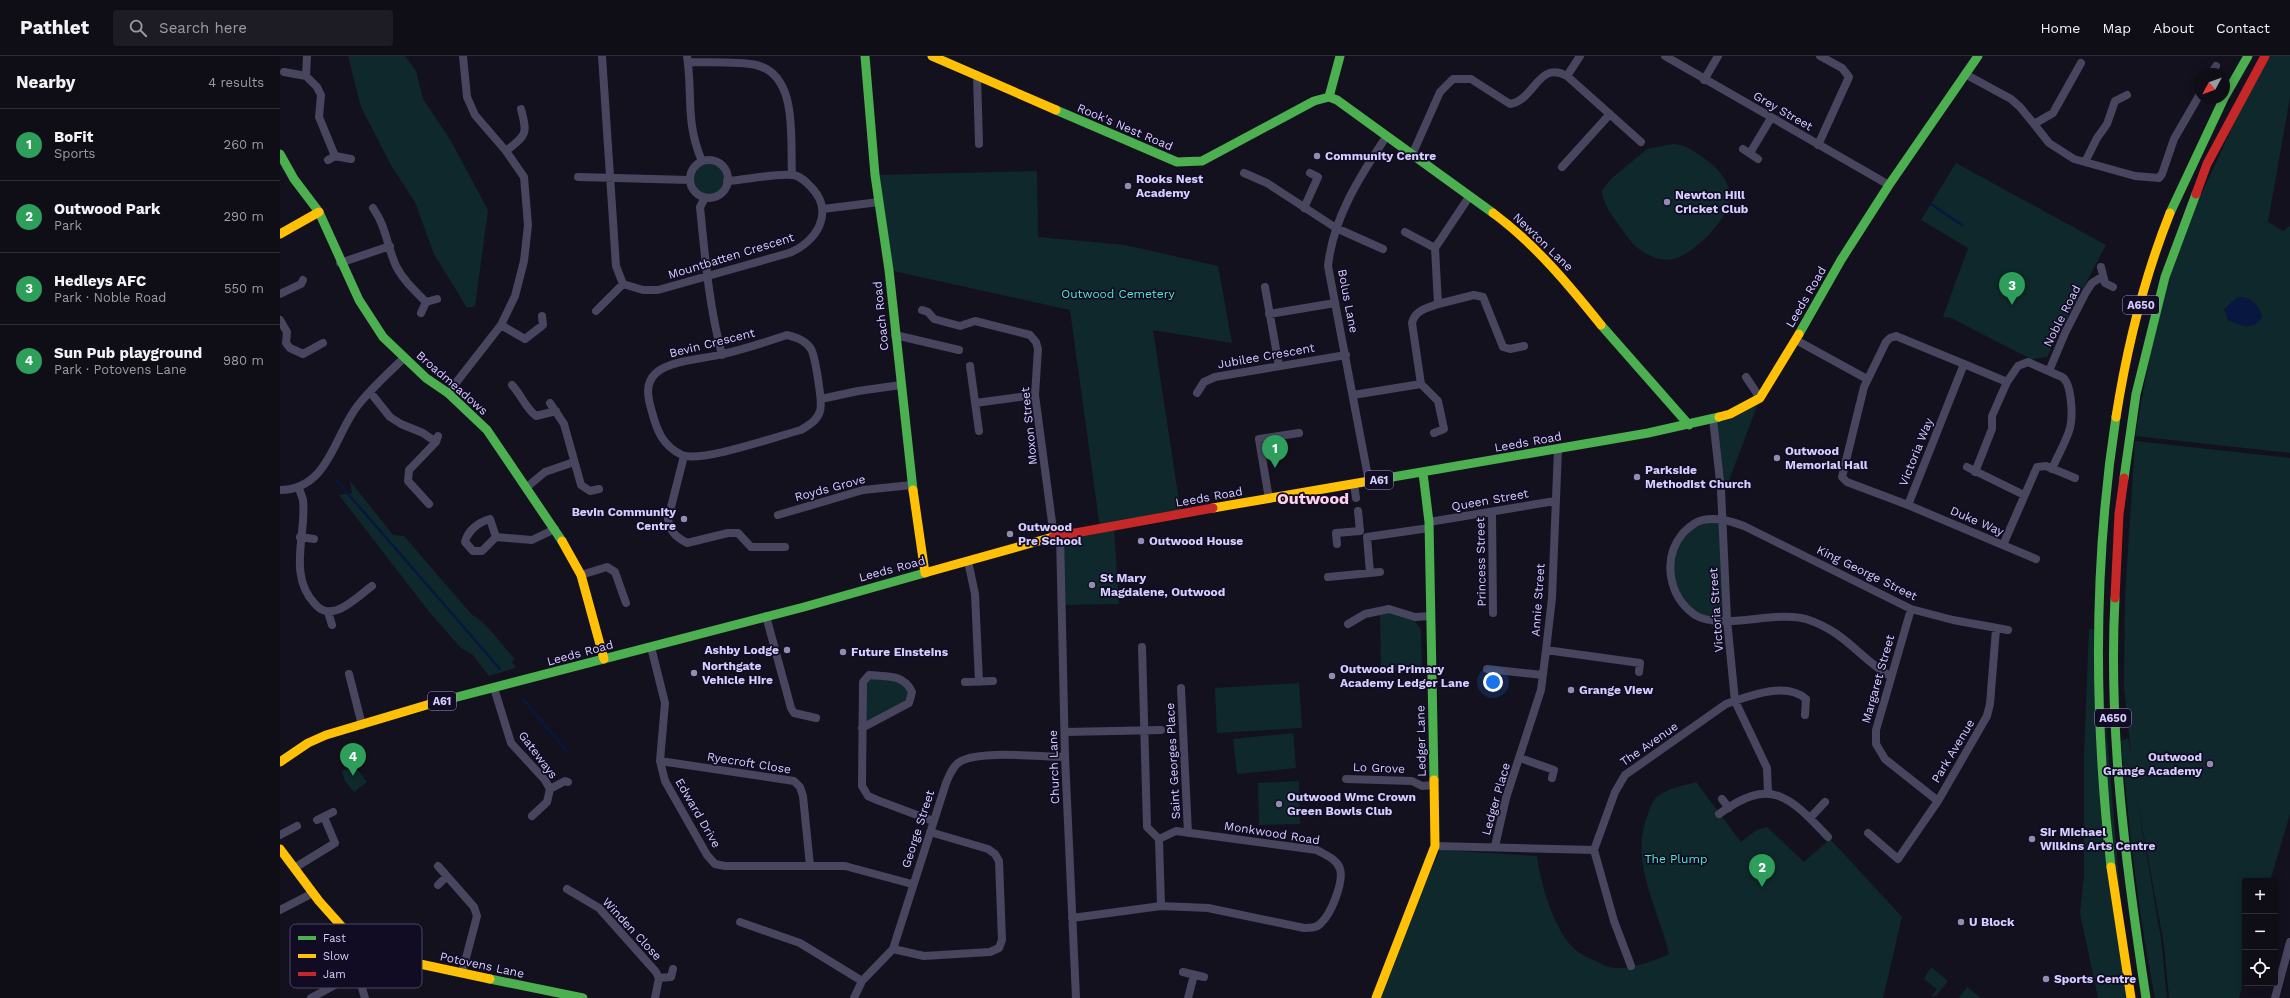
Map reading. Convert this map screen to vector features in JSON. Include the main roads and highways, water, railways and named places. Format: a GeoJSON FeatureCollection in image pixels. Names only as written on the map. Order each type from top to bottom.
{"type":"FeatureCollection","features":[{"type":"Feature","properties":{"kind":"main road","name":"Coach Road"},"geometry":{"type":"LineString","coordinates":[[865,56],[878,202],[912,485],[925,573]]}},
{"type":"Feature","properties":{"kind":"main road","name":"Rook's Nest Road"},"geometry":{"type":"LineString","coordinates":[[932,56],[1167,159],[1187,163],[1202,161],[1314,101],[1329,97]]}},
{"type":"Feature","properties":{"kind":"main road"},"geometry":{"type":"LineString","coordinates":[[1329,97],[1340,56]]}},
{"type":"Feature","properties":{"kind":"main road","name":"Leeds Road"},"geometry":{"type":"LineString","coordinates":[[280,762],[308,742],[362,725],[1057,536],[1423,473],[1689,425],[1736,411],[1760,398],[1796,340],[1841,260],[1889,185],[1978,56]]}},
{"type":"Feature","properties":{"kind":"main road","name":"A650"},"geometry":{"type":"LineString","coordinates":[[2230,88],[2248,56]]}},
{"type":"Feature","properties":{"kind":"main road","name":"A650"},"geometry":{"type":"LineString","coordinates":[[2146,998],[2135,939],[2120,816],[2113,725],[2114,575],[2127,436],[2141,360],[2152,317],[2179,230],[2211,157],[2245,88],[2265,56]]}},
{"type":"Feature","properties":{"kind":"main road","name":"Newton Lane"},"geometry":{"type":"LineString","coordinates":[[1329,97],[1343,104],[1386,137],[1512,227],[1566,281],[1621,349],[1689,425]]}},
{"type":"Feature","properties":{"kind":"main road","name":"A650"},"geometry":{"type":"LineString","coordinates":[[2131,998],[2121,946],[2106,825],[2100,727],[2098,630],[2100,575],[2112,434],[2128,356],[2150,268],[2198,151],[2221,104]]}},
{"type":"Feature","properties":{"kind":"main road","name":"Broadmeadows"},"geometry":{"type":"LineString","coordinates":[[280,154],[294,179],[318,212],[340,263],[359,300],[383,337],[426,378],[448,393],[487,430],[555,530],[581,576],[604,659]]}},
{"type":"Feature","properties":{"kind":"main road"},"geometry":{"type":"LineString","coordinates":[[280,234],[318,212]]}},
{"type":"Feature","properties":{"kind":"main road","name":"Ledger Lane"},"geometry":{"type":"LineString","coordinates":[[1376,998],[1435,846],[1429,525],[1423,473]]}},
{"type":"Feature","properties":{"kind":"main road","name":"Potovens Lane"},"geometry":{"type":"LineString","coordinates":[[280,849],[296,867],[313,893],[340,924]]}},
{"type":"Feature","properties":{"kind":"main road","name":"Potovens Lane"},"geometry":{"type":"LineString","coordinates":[[422,964],[583,998]]}},
{"type":"Feature","properties":{"kind":"water"},"geometry":{"type":"Polygon","coordinates":[[[2238,297],[2247,298],[2257,305],[2262,318],[2254,325],[2246,326],[2228,320],[2224,309],[2238,297]]]}},
{"type":"Feature","properties":{"kind":"waterway"},"geometry":{"type":"LineString","coordinates":[[1931,204],[1962,225]]}},
{"type":"Feature","properties":{"kind":"waterway"},"geometry":{"type":"LineString","coordinates":[[336,480],[500,669]]}},
{"type":"Feature","properties":{"kind":"waterway"},"geometry":{"type":"LineString","coordinates":[[523,699],[567,751]]}},
{"type":"Feature","properties":{"kind":"place","name":"Community Centre"},"geometry":{"type":"Point","coordinates":[1317,156]}},
{"type":"Feature","properties":{"kind":"place","name":"Rooks Nest Academy"},"geometry":{"type":"Point","coordinates":[1128,186]}},
{"type":"Feature","properties":{"kind":"place","name":"Newton Hill Cricket Club"},"geometry":{"type":"Point","coordinates":[1667,202]}},
{"type":"Feature","properties":{"kind":"place","name":"Hedleys AFC"},"geometry":{"type":"Point","coordinates":[2012,305]}},
{"type":"Feature","properties":{"kind":"place","name":"Outwood Memorial Hall"},"geometry":{"type":"Point","coordinates":[1777,458]}},
{"type":"Feature","properties":{"kind":"place","name":"BoFit"},"geometry":{"type":"Point","coordinates":[1275,468]}},
{"type":"Feature","properties":{"kind":"place","name":"Parkside Methodist Church"},"geometry":{"type":"Point","coordinates":[1637,477]}},
{"type":"Feature","properties":{"kind":"place","name":"Bevin Community Centre"},"geometry":{"type":"Point","coordinates":[684,519]}},
{"type":"Feature","properties":{"kind":"place","name":"Outwood Pre School"},"geometry":{"type":"Point","coordinates":[1010,534]}},
{"type":"Feature","properties":{"kind":"place","name":"Outwood House"},"geometry":{"type":"Point","coordinates":[1141,541]}},
{"type":"Feature","properties":{"kind":"place","name":"St Mary Magdalene, Outwood"},"geometry":{"type":"Point","coordinates":[1092,585]}},
{"type":"Feature","properties":{"kind":"place","name":"Ashby Lodge"},"geometry":{"type":"Point","coordinates":[787,650]}},
{"type":"Feature","properties":{"kind":"place","name":"Future Einsteins"},"geometry":{"type":"Point","coordinates":[843,652]}},
{"type":"Feature","properties":{"kind":"place","name":"Northgate Vehicle Hire"},"geometry":{"type":"Point","coordinates":[694,673]}},
{"type":"Feature","properties":{"kind":"place","name":"Outwood Primary Academy Ledger Lane"},"geometry":{"type":"Point","coordinates":[1332,676]}},
{"type":"Feature","properties":{"kind":"place","name":"Grange View"},"geometry":{"type":"Point","coordinates":[1571,690]}},
{"type":"Feature","properties":{"kind":"place","name":"Outwood Grange Academy"},"geometry":{"type":"Point","coordinates":[2210,764]}},
{"type":"Feature","properties":{"kind":"place","name":"Sun Pub playground"},"geometry":{"type":"Point","coordinates":[353,776]}},
{"type":"Feature","properties":{"kind":"place","name":"Outwood Wmc Crown Green Bowls Club"},"geometry":{"type":"Point","coordinates":[1279,804]}},
{"type":"Feature","properties":{"kind":"place","name":"Sir Michael Wilkins Arts Centre"},"geometry":{"type":"Point","coordinates":[2032,839]}},
{"type":"Feature","properties":{"kind":"place","name":"Outwood Park"},"geometry":{"type":"Point","coordinates":[1762,887]}},
{"type":"Feature","properties":{"kind":"place","name":"U Block"},"geometry":{"type":"Point","coordinates":[1961,922]}},
{"type":"Feature","properties":{"kind":"place","name":"Sports Centre"},"geometry":{"type":"Point","coordinates":[2046,979]}},
{"type":"Feature","properties":{"kind":"district","name":"Outwood"},"geometry":{"type":"Point","coordinates":[1313,498]}},
{"type":"Feature","properties":{"kind":"park label","name":"Outwood Cemetery"},"geometry":{"type":"Point","coordinates":[1118,294]}},
{"type":"Feature","properties":{"kind":"park label","name":"The Plump"},"geometry":{"type":"Point","coordinates":[1676,859]}}]}
